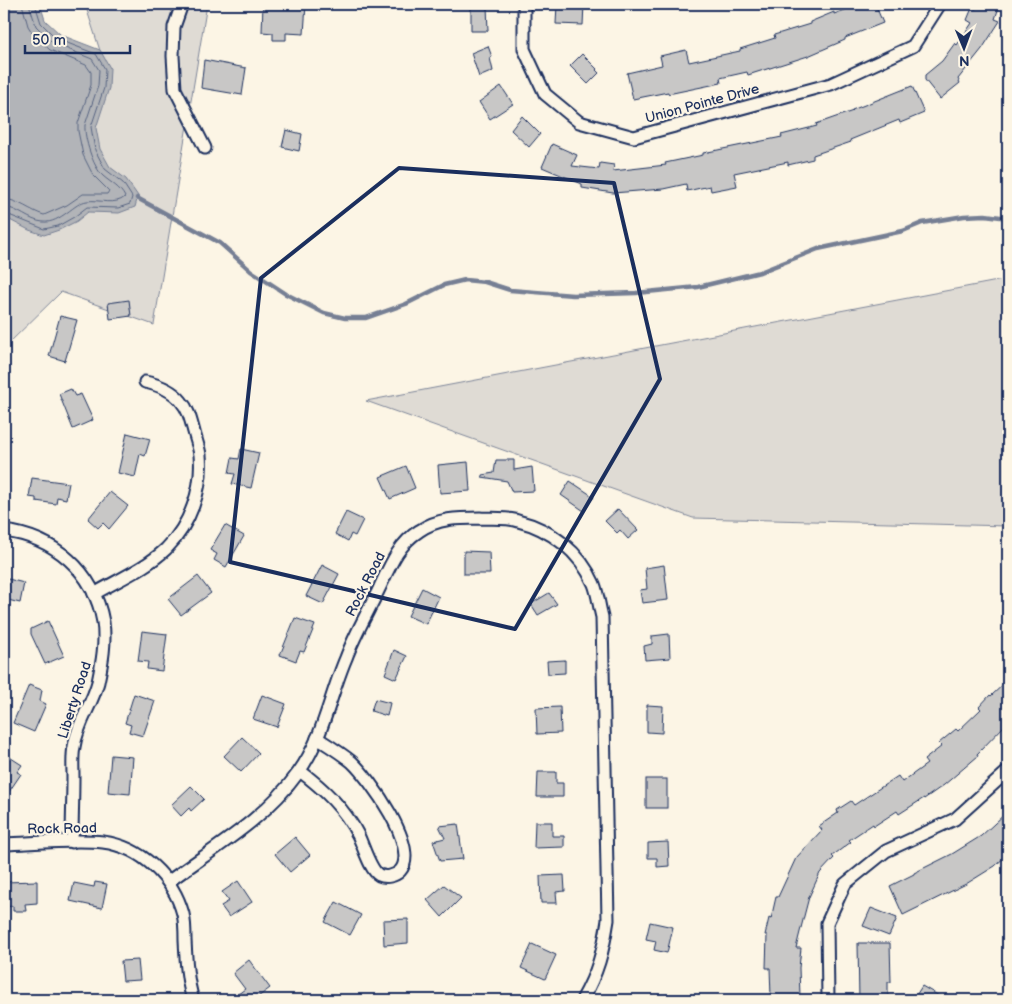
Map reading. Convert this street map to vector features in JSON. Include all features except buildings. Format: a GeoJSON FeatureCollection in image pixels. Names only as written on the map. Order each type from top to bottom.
{"type":"FeatureCollection","features":[{"type":"Feature","properties":{"kind":"street"},"geometry":{"type":"LineString","coordinates":[[182,4],[174,27],[173,56],[176,89],[205,148]]}},
{"type":"Feature","properties":{"kind":"street","name":"Union Pointe Drive"},"geometry":{"type":"LineString","coordinates":[[524,4],[524,49],[545,94],[579,122],[634,137],[831,84],[913,46],[940,4]]}},
{"type":"Feature","properties":{"kind":"street"},"geometry":{"type":"LineString","coordinates":[[94,594],[147,564],[166,549],[186,523],[197,493],[200,453],[189,413],[182,401],[172,392],[159,385],[145,382]]}},
{"type":"Feature","properties":{"kind":"street","name":"Rock Road"},"geometry":{"type":"LineString","coordinates":[[168,882],[261,814],[283,792],[300,770],[317,738],[346,657],[392,561],[402,545],[418,531],[434,522],[453,518],[511,519],[529,524],[546,531],[562,542],[578,558],[594,584],[602,617],[608,920],[603,952],[593,981],[582,1000]]}},
{"type":"Feature","properties":{"kind":"street","name":"Liberty Road"},"geometry":{"type":"LineString","coordinates":[[4,531],[22,533],[43,541],[66,556],[81,572],[94,594],[103,622],[104,653],[97,685],[78,730],[74,747],[72,842]]}},
{"type":"Feature","properties":{"kind":"street"},"geometry":{"type":"LineString","coordinates":[[300,770],[322,788],[343,811],[358,835],[374,871],[381,876],[390,876],[398,873],[403,867],[405,857],[393,817],[381,796],[352,762],[317,738]]}},
{"type":"Feature","properties":{"kind":"street"},"geometry":{"type":"LineString","coordinates":[[828,1000],[827,923],[845,884],[886,852],[954,819],[1008,770]]}},
{"type":"Feature","properties":{"kind":"street","name":"Rock Road"},"geometry":{"type":"LineString","coordinates":[[4,844],[103,842],[127,849],[150,862],[168,882],[178,898],[184,916],[188,983],[193,1000]]}},
{"type":"Feature","properties":{"kind":"highlighted area"},"geometry":{"type":"Polygon","coordinates":[[[399,168],[614,183],[660,379],[515,629],[230,562],[261,278],[399,168]]]}},
{"type":"Feature","properties":{"kind":"shaded area"},"geometry":{"type":"Polygon","coordinates":[[[85,4],[207,4],[154,325],[61,292],[4,348],[4,192],[103,60],[85,4]]]}},
{"type":"Feature","properties":{"kind":"shaded area"},"geometry":{"type":"Polygon","coordinates":[[[1008,279],[1008,526],[693,518],[366,401],[1008,279]]]}},
{"type":"Feature","properties":{"kind":"water"},"geometry":{"type":"Polygon","coordinates":[[[4,4],[40,4],[45,20],[61,35],[100,50],[110,68],[109,88],[96,128],[100,149],[110,167],[126,179],[138,196],[135,207],[119,213],[88,212],[77,221],[44,235],[29,230],[4,217],[4,4]]]}},
{"type":"Feature","properties":{"kind":"waterway"},"geometry":{"type":"LineString","coordinates":[[137,198],[220,243],[251,271],[286,294],[324,313],[345,318],[366,318],[406,304],[444,285],[465,280],[485,282],[510,290],[573,295],[636,293],[698,287],[760,272],[818,249],[903,231],[922,223],[964,216],[985,215],[1008,218]]}}]}
